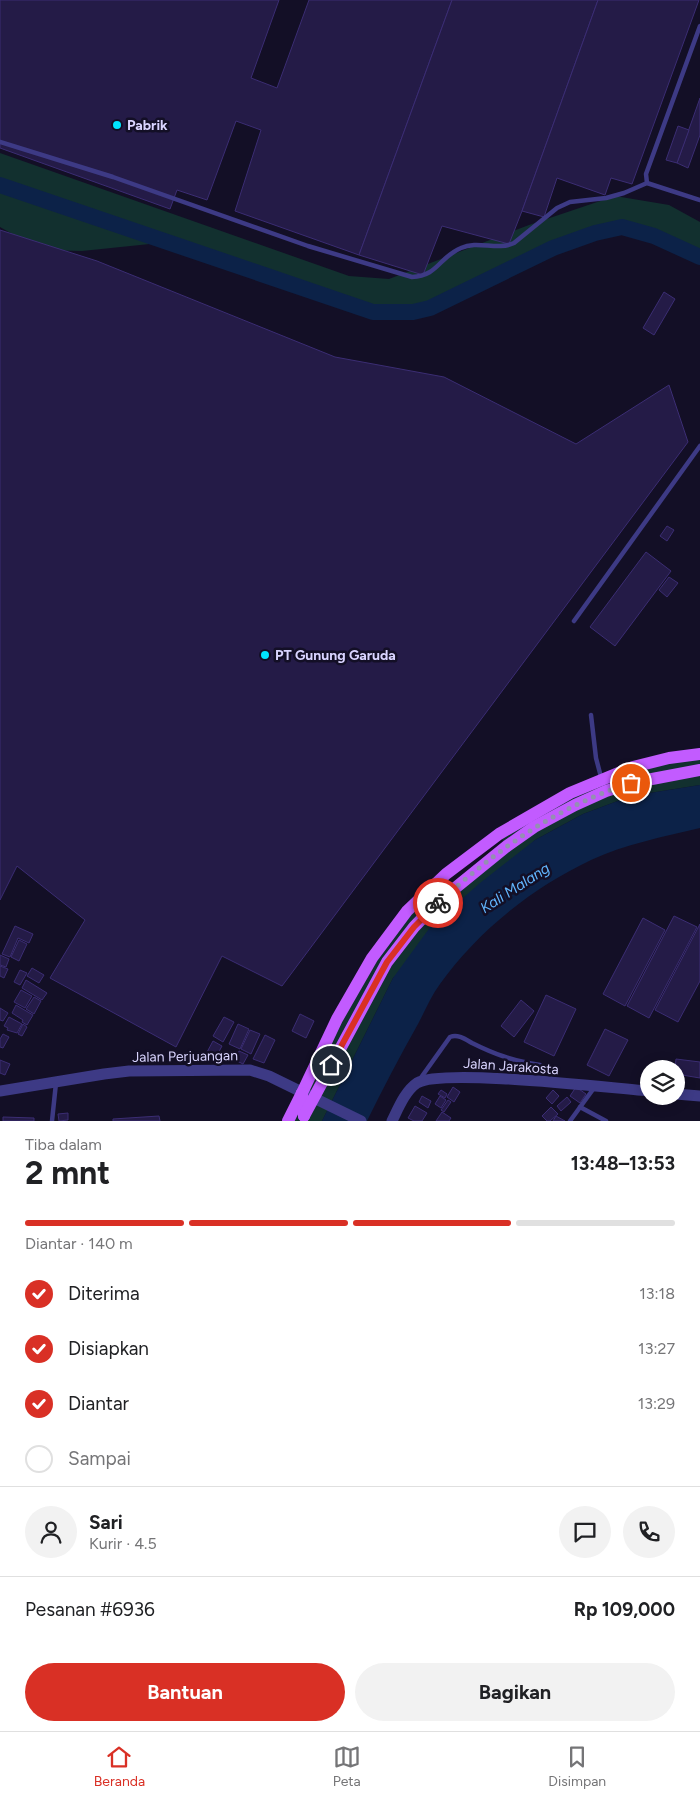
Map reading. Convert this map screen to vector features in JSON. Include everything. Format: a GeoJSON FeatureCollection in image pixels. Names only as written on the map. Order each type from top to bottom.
{"type":"FeatureCollection","features":[{"type":"Feature","properties":{"kind":"main road"},"geometry":{"type":"LineString","coordinates":[[303,1118],[387,962],[414,927],[438,902],[506,846],[633,767],[669,758],[700,754]]}},
{"type":"Feature","properties":{"kind":"main road"},"geometry":{"type":"LineString","coordinates":[[288,1121],[337,1019],[372,958],[407,911],[446,874],[499,834],[570,793],[604,785],[700,770]]}},
{"type":"Feature","properties":{"kind":"main road"},"geometry":{"type":"LineString","coordinates":[[499,834],[506,846]]}},
{"type":"Feature","properties":{"kind":"main road"},"geometry":{"type":"LineString","coordinates":[[429,891],[438,902]]}},
{"type":"Feature","properties":{"kind":"main road"},"geometry":{"type":"LineString","coordinates":[[302,1092],[303,1118]]}},
{"type":"Feature","properties":{"kind":"street","name":"Jalan Perjuangan"},"geometry":{"type":"LineString","coordinates":[[0,1090],[129,1071],[242,1070],[260,1072],[361,1121]]}},
{"type":"Feature","properties":{"kind":"street","name":"Jalan Jarakosta"},"geometry":{"type":"LineString","coordinates":[[417,1083],[434,1078],[452,1077],[503,1079],[640,1090]]}},
{"type":"Feature","properties":{"kind":"street"},"geometry":{"type":"LineString","coordinates":[[392,1121],[406,1095],[417,1083]]}},
{"type":"Feature","properties":{"kind":"street"},"geometry":{"type":"LineString","coordinates":[[685,1095],[700,1096]]}},
{"type":"Feature","properties":{"kind":"lane"},"geometry":{"type":"LineString","coordinates":[[647,183],[646,174],[700,26]]}},
{"type":"Feature","properties":{"kind":"lane"},"geometry":{"type":"LineString","coordinates":[[0,142],[113,177],[308,246],[412,277],[432,272],[448,255],[462,247],[477,244],[507,246],[514,243],[557,208],[570,202],[606,198],[647,183],[700,200]]}},
{"type":"Feature","properties":{"kind":"lane"},"geometry":{"type":"LineString","coordinates":[[574,621],[700,446]]}},
{"type":"Feature","properties":{"kind":"lane"},"geometry":{"type":"LineString","coordinates":[[590,715],[596,758],[604,785]]}},
{"type":"Feature","properties":{"kind":"lane"},"geometry":{"type":"LineString","coordinates":[[417,1083],[450,1037],[453,1036],[460,1036],[495,1055],[540,1065]]}},
{"type":"Feature","properties":{"kind":"lane"},"geometry":{"type":"LineString","coordinates":[[52,1121],[56,1082]]}},
{"type":"Feature","properties":{"kind":"lane"},"geometry":{"type":"LineString","coordinates":[[570,1121],[594,1087]]}},
{"type":"Feature","properties":{"kind":"lane"},"geometry":{"type":"LineString","coordinates":[[580,1107],[606,1121]]}},
{"type":"Feature","properties":{"kind":"green space"},"geometry":{"type":"Polygon","coordinates":[[[0,153],[349,276],[389,279],[529,225],[615,196],[669,205],[700,222],[700,257],[654,236],[622,227],[595,233],[555,248],[430,308],[413,312],[373,312],[169,242],[82,251],[41,250],[0,227],[0,153]]]}},
{"type":"Feature","properties":{"kind":"green space"},"geometry":{"type":"Polygon","coordinates":[[[700,754],[700,785],[631,796],[583,814],[535,840],[393,978],[322,1121],[288,1121],[372,958],[429,891],[438,902],[506,846],[499,834],[633,767],[700,754]]]}},
{"type":"Feature","properties":{"kind":"water","name":"Kali Malang"},"geometry":{"type":"Polygon","coordinates":[[[700,785],[700,828],[631,845],[591,860],[569,871],[527,898],[489,929],[471,946],[437,989],[367,1121],[322,1121],[393,978],[431,926],[480,883],[535,840],[583,814],[631,796],[700,785]]]}},
{"type":"Feature","properties":{"kind":"building","name":"Pabrik"},"geometry":{"type":"Polygon","coordinates":[[[0,0],[279,0],[251,78],[277,88],[309,0],[452,0],[359,255],[235,211],[261,130],[236,121],[207,200],[177,190],[170,209],[0,148],[0,0]]]}},
{"type":"Feature","properties":{"kind":"building"},"geometry":{"type":"Polygon","coordinates":[[[452,0],[598,0],[509,244],[442,226],[423,275],[359,255],[452,0]]]}},
{"type":"Feature","properties":{"kind":"building"},"geometry":{"type":"Polygon","coordinates":[[[598,0],[699,0],[632,184],[611,178],[605,195],[557,178],[544,217],[522,211],[598,0]]]}},
{"type":"Feature","properties":{"kind":"building"},"geometry":{"type":"Polygon","coordinates":[[[700,98],[700,135],[688,168],[677,163],[700,98]]]}},
{"type":"Feature","properties":{"kind":"building"},"geometry":{"type":"Polygon","coordinates":[[[678,126],[689,130],[677,163],[666,160],[678,126]]]}},
{"type":"Feature","properties":{"kind":"building","name":"PT Gunung Garuda"},"geometry":{"type":"Polygon","coordinates":[[[0,230],[97,261],[335,357],[444,377],[576,444],[669,385],[688,442],[282,986],[222,956],[176,1047],[50,978],[85,920],[17,866],[0,900],[0,230]]]}},
{"type":"Feature","properties":{"kind":"building"},"geometry":{"type":"Polygon","coordinates":[[[664,292],[675,299],[654,335],[643,328],[664,292]]]}},
{"type":"Feature","properties":{"kind":"building"},"geometry":{"type":"Polygon","coordinates":[[[667,526],[674,530],[667,541],[660,536],[667,526]]]}},
{"type":"Feature","properties":{"kind":"building"},"geometry":{"type":"Polygon","coordinates":[[[646,552],[671,571],[615,646],[590,627],[646,552]]]}},
{"type":"Feature","properties":{"kind":"building"},"geometry":{"type":"Polygon","coordinates":[[[669,577],[678,583],[667,597],[659,590],[669,577]]]}},
{"type":"Feature","properties":{"kind":"building"},"geometry":{"type":"Polygon","coordinates":[[[674,916],[697,927],[649,1018],[627,1006],[674,916]]]}},
{"type":"Feature","properties":{"kind":"building"},"geometry":{"type":"Polygon","coordinates":[[[643,918],[665,930],[625,1006],[603,994],[643,918]]]}},
{"type":"Feature","properties":{"kind":"building"},"geometry":{"type":"Polygon","coordinates":[[[700,924],[700,981],[678,1022],[655,1010],[700,924]]]}},
{"type":"Feature","properties":{"kind":"building"},"geometry":{"type":"Polygon","coordinates":[[[15,926],[33,934],[29,943],[18,938],[10,957],[2,954],[15,926]]]}},
{"type":"Feature","properties":{"kind":"building"},"geometry":{"type":"Polygon","coordinates":[[[19,940],[27,944],[19,961],[11,957],[19,940]]]}},
{"type":"Feature","properties":{"kind":"building"},"geometry":{"type":"Polygon","coordinates":[[[0,955],[9,959],[6,967],[0,965],[0,955]]]}},
{"type":"Feature","properties":{"kind":"building"},"geometry":{"type":"Polygon","coordinates":[[[0,966],[8,969],[4,978],[0,976],[0,966]]]}},
{"type":"Feature","properties":{"kind":"building"},"geometry":{"type":"Polygon","coordinates":[[[32,968],[44,975],[39,983],[27,976],[32,968]]]}},
{"type":"Feature","properties":{"kind":"building"},"geometry":{"type":"Polygon","coordinates":[[[20,970],[27,973],[20,985],[14,982],[20,970]]]}},
{"type":"Feature","properties":{"kind":"building"},"geometry":{"type":"Polygon","coordinates":[[[26,980],[47,993],[42,1000],[22,988],[26,980]]]}},
{"type":"Feature","properties":{"kind":"building"},"geometry":{"type":"Polygon","coordinates":[[[21,990],[32,996],[25,1008],[14,1002],[21,990]]]}},
{"type":"Feature","properties":{"kind":"building"},"geometry":{"type":"Polygon","coordinates":[[[546,995],[576,1009],[554,1056],[524,1042],[546,995]]]}},
{"type":"Feature","properties":{"kind":"building"},"geometry":{"type":"Polygon","coordinates":[[[34,997],[41,1001],[34,1014],[26,1009],[34,997]]]}},
{"type":"Feature","properties":{"kind":"building"},"geometry":{"type":"Polygon","coordinates":[[[521,1000],[534,1011],[514,1037],[501,1026],[521,1000]]]}},
{"type":"Feature","properties":{"kind":"building"},"geometry":{"type":"Polygon","coordinates":[[[16,1005],[33,1015],[27,1025],[12,1013],[16,1005]]]}},
{"type":"Feature","properties":{"kind":"building"},"geometry":{"type":"Polygon","coordinates":[[[0,1008],[8,1013],[3,1021],[0,1020],[0,1008]]]}},
{"type":"Feature","properties":{"kind":"building"},"geometry":{"type":"Polygon","coordinates":[[[300,1014],[314,1021],[306,1038],[292,1031],[300,1014]]]}},
{"type":"Feature","properties":{"kind":"building"},"geometry":{"type":"Polygon","coordinates":[[[9,1017],[22,1024],[17,1033],[7,1030],[8,1028],[4,1026],[9,1017]]]}},
{"type":"Feature","properties":{"kind":"building"},"geometry":{"type":"Polygon","coordinates":[[[224,1017],[234,1022],[223,1042],[213,1036],[224,1017]]]}},
{"type":"Feature","properties":{"kind":"building"},"geometry":{"type":"Polygon","coordinates":[[[23,1024],[27,1027],[22,1036],[18,1034],[23,1024]]]}},
{"type":"Feature","properties":{"kind":"building"},"geometry":{"type":"Polygon","coordinates":[[[238,1024],[249,1029],[240,1049],[229,1044],[238,1024]]]}},
{"type":"Feature","properties":{"kind":"building"},"geometry":{"type":"Polygon","coordinates":[[[605,1029],[628,1040],[609,1076],[587,1065],[605,1029]]]}},
{"type":"Feature","properties":{"kind":"building"},"geometry":{"type":"Polygon","coordinates":[[[250,1030],[260,1034],[251,1054],[241,1049],[250,1030]]]}},
{"type":"Feature","properties":{"kind":"building"},"geometry":{"type":"Polygon","coordinates":[[[3,1034],[9,1037],[3,1048],[0,1047],[0,1039],[3,1034]]]}},
{"type":"Feature","properties":{"kind":"building"},"geometry":{"type":"Polygon","coordinates":[[[265,1035],[275,1040],[264,1063],[253,1059],[265,1035]]]}},
{"type":"Feature","properties":{"kind":"building"},"geometry":{"type":"Polygon","coordinates":[[[213,1041],[222,1046],[215,1059],[206,1054],[213,1041]]]}},
{"type":"Feature","properties":{"kind":"building"},"geometry":{"type":"Polygon","coordinates":[[[239,1051],[248,1055],[243,1064],[235,1060],[239,1051]]]}},
{"type":"Feature","properties":{"kind":"building"},"geometry":{"type":"Polygon","coordinates":[[[0,1060],[10,1064],[5,1075],[0,1073],[0,1060]]]}},
{"type":"Feature","properties":{"kind":"building"},"geometry":{"type":"Polygon","coordinates":[[[685,1060],[700,1062],[700,1078],[685,1076],[685,1060]]]}},
{"type":"Feature","properties":{"kind":"building"},"geometry":{"type":"Polygon","coordinates":[[[453,1087],[460,1092],[454,1102],[447,1097],[453,1087]]]}},
{"type":"Feature","properties":{"kind":"building"},"geometry":{"type":"Polygon","coordinates":[[[576,1087],[586,1094],[580,1103],[570,1096],[576,1087]]]}},
{"type":"Feature","properties":{"kind":"building"},"geometry":{"type":"Polygon","coordinates":[[[441,1090],[447,1094],[445,1098],[438,1094],[441,1090]]]}},
{"type":"Feature","properties":{"kind":"building"},"geometry":{"type":"Polygon","coordinates":[[[553,1090],[559,1096],[552,1104],[546,1098],[553,1090]]]}},
{"type":"Feature","properties":{"kind":"building"},"geometry":{"type":"Polygon","coordinates":[[[422,1096],[431,1101],[428,1108],[419,1102],[422,1096]]]}},
{"type":"Feature","properties":{"kind":"building"},"geometry":{"type":"Polygon","coordinates":[[[440,1096],[446,1100],[441,1108],[435,1104],[440,1096]]]}},
{"type":"Feature","properties":{"kind":"building"},"geometry":{"type":"Polygon","coordinates":[[[567,1097],[571,1102],[561,1111],[557,1106],[567,1097]]]}},
{"type":"Feature","properties":{"kind":"building"},"geometry":{"type":"Polygon","coordinates":[[[448,1100],[451,1102],[444,1112],[441,1110],[448,1100]]]}},
{"type":"Feature","properties":{"kind":"building"},"geometry":{"type":"Polygon","coordinates":[[[415,1106],[427,1113],[422,1121],[414,1121],[408,1118],[415,1106]]]}},
{"type":"Feature","properties":{"kind":"building"},"geometry":{"type":"Polygon","coordinates":[[[551,1107],[558,1114],[550,1121],[547,1121],[542,1116],[551,1107]]]}},
{"type":"Feature","properties":{"kind":"building"},"geometry":{"type":"Polygon","coordinates":[[[442,1112],[451,1118],[449,1121],[436,1121],[442,1112]]]}},
{"type":"Feature","properties":{"kind":"building"},"geometry":{"type":"Polygon","coordinates":[[[68,1113],[68,1120],[59,1121],[58,1114],[68,1113]]]}},
{"type":"Feature","properties":{"kind":"building"},"geometry":{"type":"Polygon","coordinates":[[[159,1116],[160,1121],[113,1121],[113,1119],[159,1116]]]}},
{"type":"Feature","properties":{"kind":"building"},"geometry":{"type":"Polygon","coordinates":[[[556,1116],[565,1121],[553,1121],[556,1116]]]}},
{"type":"Feature","properties":{"kind":"building"},"geometry":{"type":"Polygon","coordinates":[[[3,1117],[34,1118],[34,1121],[3,1121],[3,1117]]]}},
{"type":"Feature","properties":{"kind":"waterway"},"geometry":{"type":"LineString","coordinates":[[0,185],[373,312],[413,312],[430,308],[553,248],[595,233],[622,227],[654,236],[700,257]]}},
{"type":"Feature","properties":{"kind":"way so far"},"geometry":{"type":"LineString","coordinates":[[438,903],[506,846],[534,827],[606,790],[631,783]]}},
{"type":"Feature","properties":{"kind":"place","name":"Pabrik"},"geometry":{"type":"Point","coordinates":[117,125]}},
{"type":"Feature","properties":{"kind":"place","name":"PT Gunung Garuda"},"geometry":{"type":"Point","coordinates":[265,655]}},
{"type":"Feature","properties":{"kind":"route"},"geometry":{"type":"LineString","coordinates":[[331,1065],[387,962],[414,927],[438,903]]}}]}
